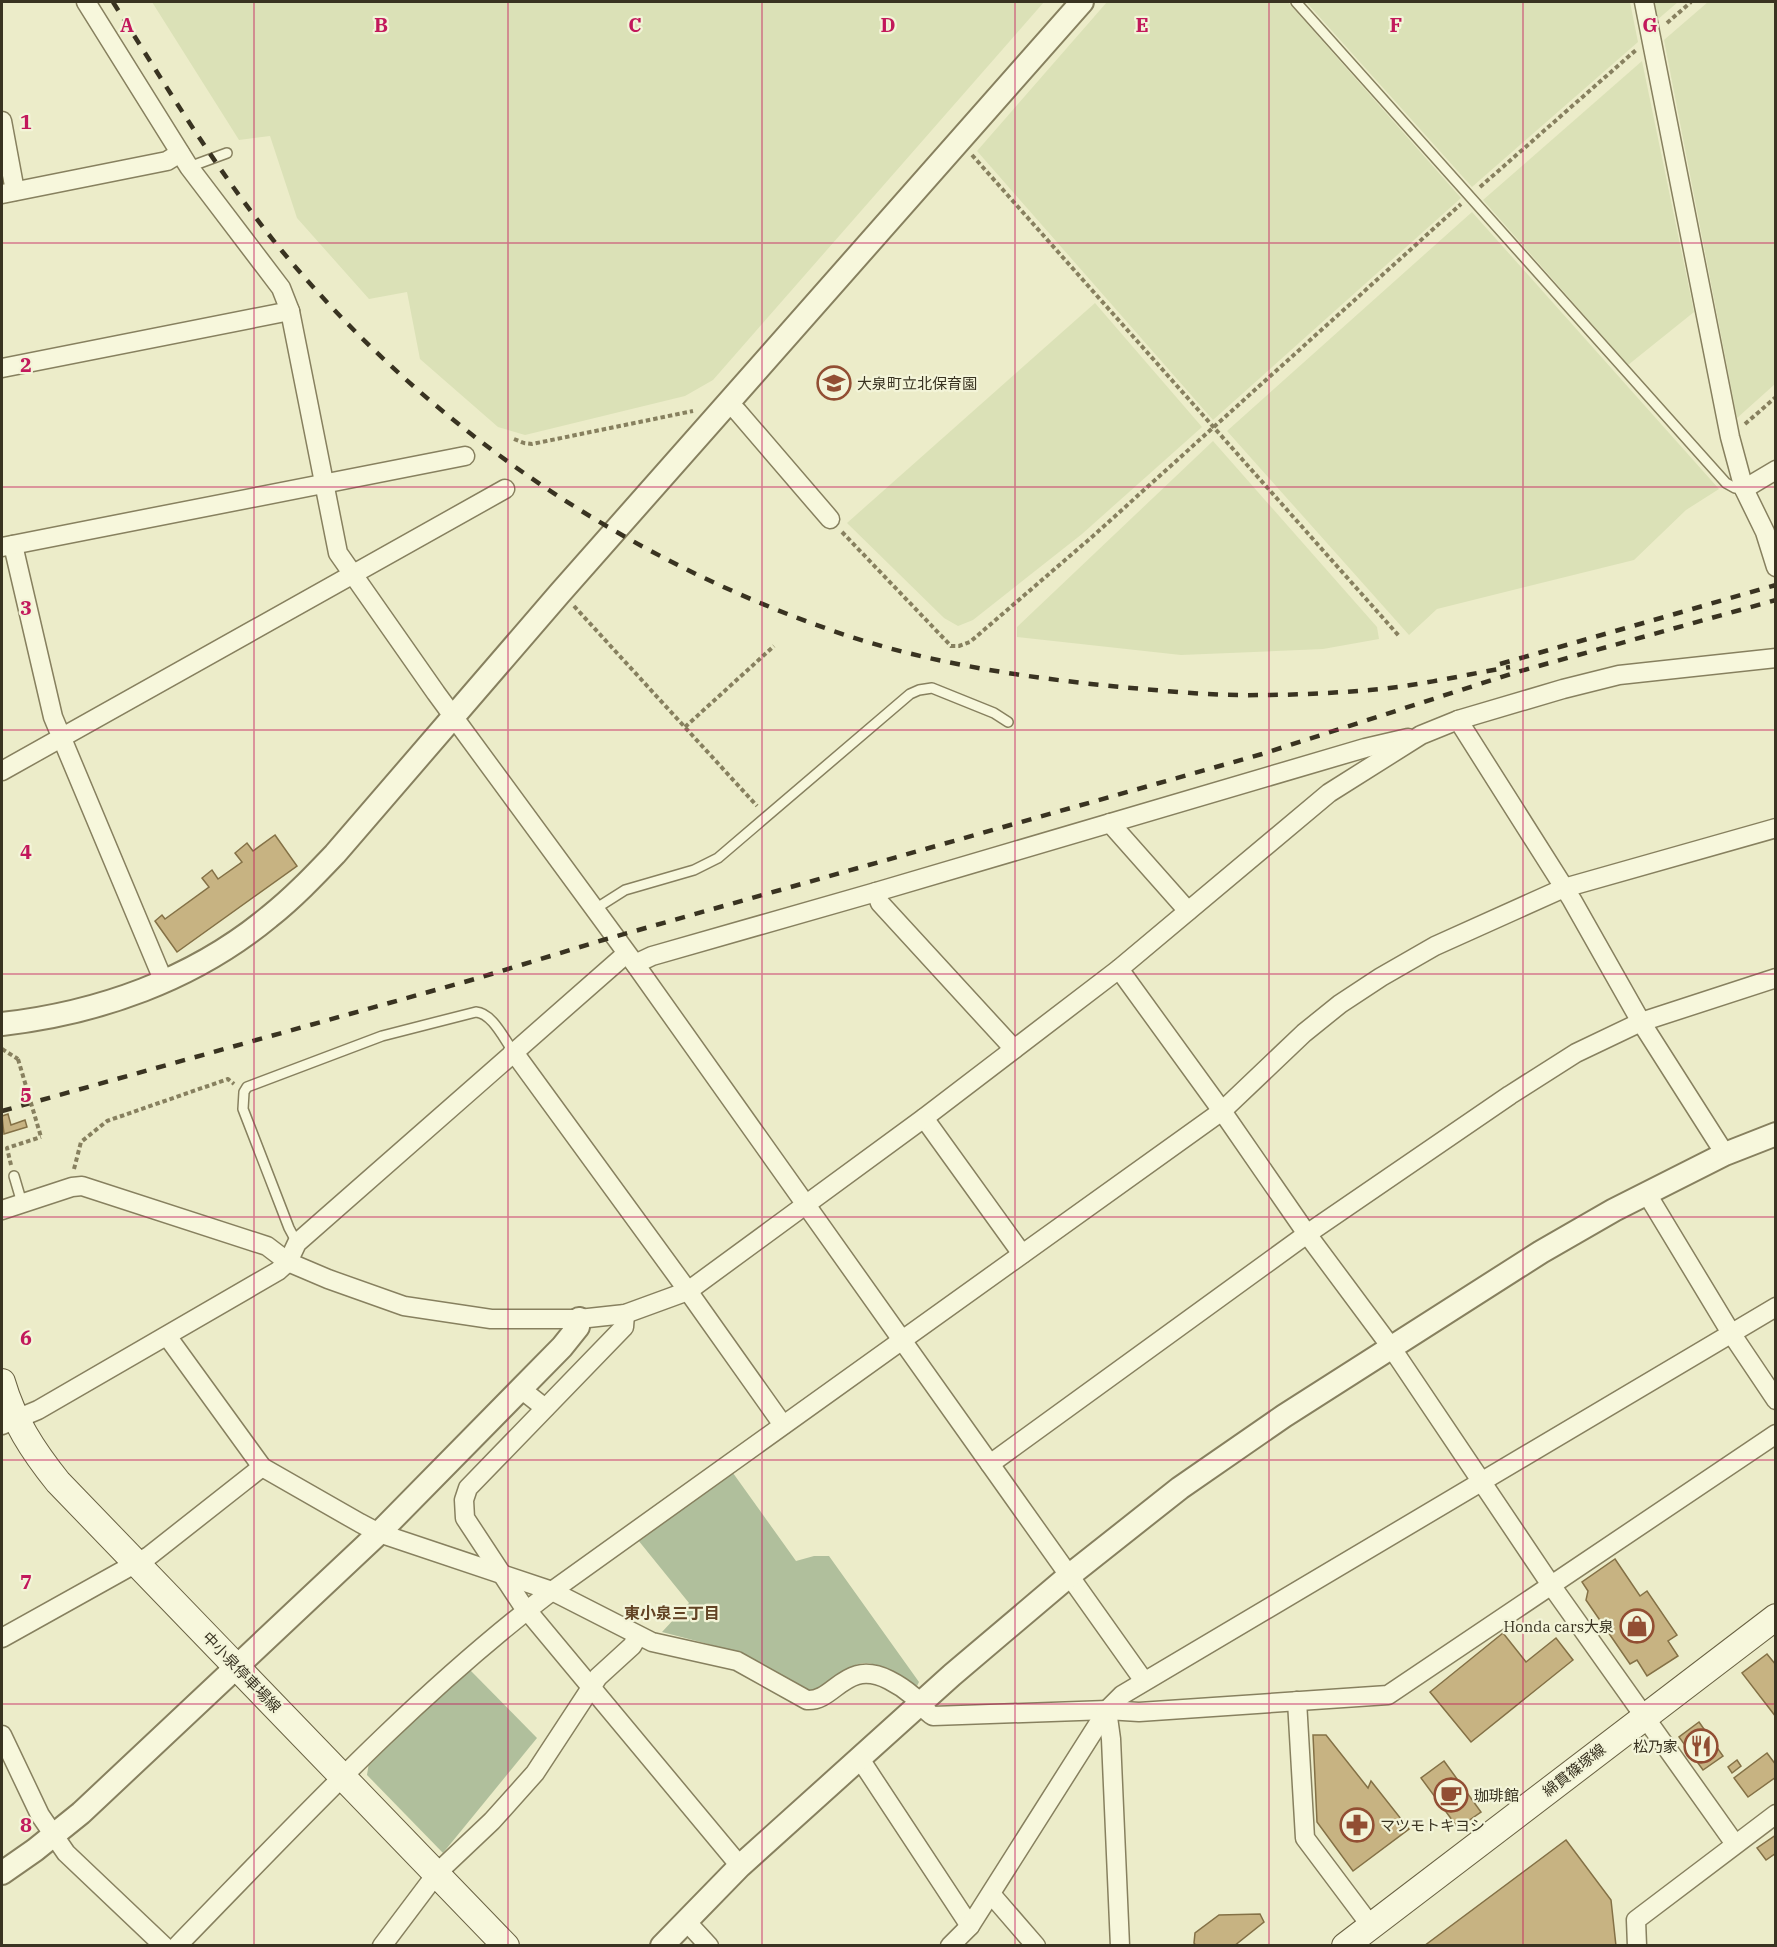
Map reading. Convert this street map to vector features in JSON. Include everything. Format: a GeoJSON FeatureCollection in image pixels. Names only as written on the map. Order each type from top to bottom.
{"type":"FeatureCollection","features":[{"type":"Feature","properties":{"kind":"main road","name":"中小泉停車場線"},"geometry":{"type":"LineString","coordinates":[[2,1382],[9,1423],[58,1482],[506,1946]]}},
{"type":"Feature","properties":{"kind":"main road","name":"綿貫篠塚線"},"geometry":{"type":"LineString","coordinates":[[1345,1946],[1776,1617]]}},
{"type":"Feature","properties":{"kind":"street"},"geometry":{"type":"LineString","coordinates":[[86,2],[185,160],[281,288],[290,311],[338,553],[453,716],[631,959],[1144,1681]]}},
{"type":"Feature","properties":{"kind":"street"},"geometry":{"type":"LineString","coordinates":[[2,1024],[36,1020],[96,1006],[164,982],[227,947],[286,903],[335,854],[560,593],[1082,2]]}},
{"type":"Feature","properties":{"kind":"street"},"geometry":{"type":"LineString","coordinates":[[1644,2],[1730,437],[1744,489],[1770,529],[1776,567]]}},
{"type":"Feature","properties":{"kind":"street"},"geometry":{"type":"LineString","coordinates":[[2,121],[8,192],[166,161],[185,160]]}},
{"type":"Feature","properties":{"kind":"street"},"geometry":{"type":"LineString","coordinates":[[2,368],[290,311]]}},
{"type":"Feature","properties":{"kind":"street"},"geometry":{"type":"LineString","coordinates":[[728,402],[830,519]]}},
{"type":"Feature","properties":{"kind":"street"},"geometry":{"type":"LineString","coordinates":[[164,982],[53,717],[7,546],[465,456]]}},
{"type":"Feature","properties":{"kind":"street"},"geometry":{"type":"LineString","coordinates":[[1744,489],[1776,471]]}},
{"type":"Feature","properties":{"kind":"street"},"geometry":{"type":"LineString","coordinates":[[2,771],[505,489]]}},
{"type":"Feature","properties":{"kind":"street"},"geometry":{"type":"LineString","coordinates":[[9,1423],[167,1336],[278,1271],[288,1262],[297,1243],[513,1051],[631,959],[652,956],[1365,748],[1420,735],[1458,720],[1563,688],[1619,675],[1776,658]]}},
{"type":"Feature","properties":{"kind":"street"},"geometry":{"type":"LineString","coordinates":[[1458,720],[1564,888],[1641,1022],[1725,1154]]}},
{"type":"Feature","properties":{"kind":"street"},"geometry":{"type":"LineString","coordinates":[[2,1210],[72,1187],[82,1186],[267,1246],[288,1262],[404,1306],[491,1319],[579,1319],[625,1314],[688,1291],[924,1118],[1119,969],[1329,793],[1420,735]]}},
{"type":"Feature","properties":{"kind":"street"},"geometry":{"type":"LineString","coordinates":[[1110,823],[1188,911]]}},
{"type":"Feature","properties":{"kind":"street"},"geometry":{"type":"LineString","coordinates":[[177,1946],[343,1776],[424,1699],[527,1610],[1221,1111],[1304,1033],[1340,1004],[1435,946],[1564,888],[1776,828]]}},
{"type":"Feature","properties":{"kind":"street"},"geometry":{"type":"LineString","coordinates":[[876,892],[880,903],[1014,1049]]}},
{"type":"Feature","properties":{"kind":"street"},"geometry":{"type":"LineString","coordinates":[[1119,969],[1307,1234],[1391,1347],[1551,1585],[1735,1844]]}},
{"type":"Feature","properties":{"kind":"street"},"geometry":{"type":"LineString","coordinates":[[990,1464],[1307,1234],[1576,1053],[1641,1022],[1776,978]]}},
{"type":"Feature","properties":{"kind":"street"},"geometry":{"type":"LineString","coordinates":[[513,1051],[783,1425]]}},
{"type":"Feature","properties":{"kind":"street"},"geometry":{"type":"LineString","coordinates":[[924,1118],[1022,1254]]}},
{"type":"Feature","properties":{"kind":"street"},"geometry":{"type":"LineString","coordinates":[[662,1946],[740,1866],[1001,1632],[1180,1488],[1284,1416],[1541,1252],[1614,1210],[1725,1154],[1776,1134]]}},
{"type":"Feature","properties":{"kind":"street"},"geometry":{"type":"LineString","coordinates":[[1647,1194],[1731,1333],[1776,1400]]}},
{"type":"Feature","properties":{"kind":"street"},"geometry":{"type":"LineString","coordinates":[[950,1946],[970,1926],[1107,1710],[1122,1695],[1776,1307]]}},
{"type":"Feature","properties":{"kind":"street"},"geometry":{"type":"LineString","coordinates":[[625,1314],[624,1327],[468,1488],[464,1500],[465,1518],[527,1610],[740,1866]]}},
{"type":"Feature","properties":{"kind":"street"},"geometry":{"type":"LineString","coordinates":[[2,1873],[81,1813],[379,1533],[561,1347],[578,1327],[579,1319]]}},
{"type":"Feature","properties":{"kind":"street"},"geometry":{"type":"LineString","coordinates":[[167,1336],[262,1467],[379,1533],[552,1591],[652,1642],[737,1661],[807,1700],[819,1698],[851,1677],[860,1674],[873,1675],[899,1686],[933,1716],[1107,1710],[1139,1712],[1388,1695],[1776,1434]]}},
{"type":"Feature","properties":{"kind":"street"},"geometry":{"type":"LineString","coordinates":[[521,1389],[545,1408]]}},
{"type":"Feature","properties":{"kind":"street"},"geometry":{"type":"LineString","coordinates":[[2,1638],[149,1556],[262,1467]]}},
{"type":"Feature","properties":{"kind":"street"},"geometry":{"type":"LineString","coordinates":[[382,1946],[437,1873],[492,1821],[535,1773],[590,1687],[632,1646],[638,1636]]}},
{"type":"Feature","properties":{"kind":"street"},"geometry":{"type":"LineString","coordinates":[[1297,1701],[1305,1838],[1371,1926]]}},
{"type":"Feature","properties":{"kind":"street"},"geometry":{"type":"LineString","coordinates":[[1107,1710],[1111,1739],[1120,1946]]}},
{"type":"Feature","properties":{"kind":"street"},"geometry":{"type":"LineString","coordinates":[[2,1735],[40,1815],[66,1853],[165,1946]]}},
{"type":"Feature","properties":{"kind":"street"},"geometry":{"type":"LineString","coordinates":[[860,1759],[970,1926]]}},
{"type":"Feature","properties":{"kind":"street"},"geometry":{"type":"LineString","coordinates":[[1637,1946],[1636,1920],[1776,1814]]}},
{"type":"Feature","properties":{"kind":"street"},"geometry":{"type":"LineString","coordinates":[[991,1894],[1036,1946]]}},
{"type":"Feature","properties":{"kind":"street"},"geometry":{"type":"LineString","coordinates":[[686,1921],[709,1946]]}},
{"type":"Feature","properties":{"kind":"lane"},"geometry":{"type":"LineString","coordinates":[[1296,2],[1726,483],[1735,488],[1744,489]]}},
{"type":"Feature","properties":{"kind":"lane"},"geometry":{"type":"LineString","coordinates":[[185,160],[227,153]]}},
{"type":"Feature","properties":{"kind":"lane"},"geometry":{"type":"LineString","coordinates":[[594,909],[625,890],[694,870],[718,858],[910,694],[932,688],[994,712],[1008,722]]}},
{"type":"Feature","properties":{"kind":"lane"},"geometry":{"type":"LineString","coordinates":[[297,1243],[289,1228],[243,1109],[246,1087],[382,1036],[476,1012],[483,1012],[488,1017],[513,1051]]}},
{"type":"Feature","properties":{"kind":"lane"},"geometry":{"type":"LineString","coordinates":[[14,1176],[22,1203]]}},
{"type":"Feature","properties":{"kind":"path"},"geometry":{"type":"LineString","coordinates":[[830,519],[951,646],[970,642],[1093,536],[1469,196],[1691,2]]}},
{"type":"Feature","properties":{"kind":"path"},"geometry":{"type":"LineString","coordinates":[[960,141],[1399,636]]}},
{"type":"Feature","properties":{"kind":"path"},"geometry":{"type":"LineString","coordinates":[[1730,437],[1776,397]]}},
{"type":"Feature","properties":{"kind":"path"},"geometry":{"type":"LineString","coordinates":[[514,439],[532,444],[691,410],[700,413],[711,422]]}},
{"type":"Feature","properties":{"kind":"path"},"geometry":{"type":"LineString","coordinates":[[560,593],[767,816]]}},
{"type":"Feature","properties":{"kind":"path"},"geometry":{"type":"LineString","coordinates":[[685,727],[774,646]]}},
{"type":"Feature","properties":{"kind":"path"},"geometry":{"type":"LineString","coordinates":[[2,1049],[18,1059],[41,1137],[6,1148],[14,1176]]}},
{"type":"Feature","properties":{"kind":"path"},"geometry":{"type":"LineString","coordinates":[[72,1187],[81,1142],[115,1117],[228,1079],[244,1092]]}},
{"type":"Feature","properties":{"kind":"green space"},"geometry":{"type":"Polygon","coordinates":[[[152,2],[1044,2],[713,380],[685,396],[525,435],[498,427],[420,359],[407,292],[369,299],[297,218],[270,136],[239,140],[152,2]]]}},
{"type":"Feature","properties":{"kind":"green space"},"geometry":{"type":"Polygon","coordinates":[[[1107,2],[1288,2],[1461,198],[1213,420],[977,151],[1107,2]]]}},
{"type":"Feature","properties":{"kind":"green space"},"geometry":{"type":"Polygon","coordinates":[[[1306,2],[1630,2],[1638,42],[1472,187],[1306,2]]]}},
{"type":"Feature","properties":{"kind":"green space"},"geometry":{"type":"Polygon","coordinates":[[[1653,2],[1678,2],[1657,20],[1653,2]]]}},
{"type":"Feature","properties":{"kind":"green space"},"geometry":{"type":"Polygon","coordinates":[[[1708,2],[1775,2],[1775,384],[1737,418],[1664,40],[1708,2]]]}},
{"type":"Feature","properties":{"kind":"green space"},"geometry":{"type":"Polygon","coordinates":[[[1642,61],[1694,312],[1628,365],[1483,200],[1642,61]]]}},
{"type":"Feature","properties":{"kind":"green space"},"geometry":{"type":"Polygon","coordinates":[[[1472,212],[1719,489],[1686,510],[1634,560],[1437,609],[1409,635],[1227,431],[1472,212]]]}},
{"type":"Feature","properties":{"kind":"green space"},"geometry":{"type":"Polygon","coordinates":[[[1095,303],[1202,427],[1082,534],[973,620],[958,626],[944,618],[847,523],[1095,303]]]}},
{"type":"Feature","properties":{"kind":"green space"},"geometry":{"type":"Polygon","coordinates":[[[1213,441],[1377,627],[1379,639],[1323,649],[1181,655],[1017,637],[1017,627],[1213,441]]]}},
{"type":"Feature","properties":{"kind":"green space"},"geometry":{"type":"Polygon","coordinates":[[[733,1473],[796,1561],[814,1556],[829,1556],[919,1682],[917,1686],[886,1668],[866,1663],[853,1666],[813,1692],[735,1651],[662,1632],[689,1603],[638,1540],[733,1473]]]}},
{"type":"Feature","properties":{"kind":"green space"},"geometry":{"type":"Polygon","coordinates":[[[470,1670],[537,1738],[443,1853],[367,1775],[369,1762],[470,1670]]]}},
{"type":"Feature","properties":{"kind":"building"},"geometry":{"type":"Polygon","coordinates":[[[275,835],[297,866],[177,952],[155,921],[162,915],[165,919],[209,887],[202,878],[212,870],[218,879],[242,862],[235,853],[247,843],[253,851],[275,835]]]}},
{"type":"Feature","properties":{"kind":"building"},"geometry":{"type":"Polygon","coordinates":[[[8,1114],[11,1125],[25,1120],[27,1127],[4,1134],[2,1116],[8,1114]]]}},
{"type":"Feature","properties":{"kind":"building"},"geometry":{"type":"Polygon","coordinates":[[[1615,1559],[1640,1596],[1647,1591],[1677,1635],[1668,1641],[1678,1656],[1647,1676],[1637,1660],[1630,1664],[1586,1600],[1588,1591],[1582,1582],[1615,1559]]]}},
{"type":"Feature","properties":{"kind":"building"},"geometry":{"type":"Polygon","coordinates":[[[1503,1633],[1526,1662],[1556,1638],[1573,1660],[1471,1742],[1430,1692],[1503,1633]]]}},
{"type":"Feature","properties":{"kind":"building"},"geometry":{"type":"Polygon","coordinates":[[[1767,1654],[1776,1665],[1776,1717],[1742,1673],[1767,1654]]]}},
{"type":"Feature","properties":{"kind":"building"},"geometry":{"type":"Polygon","coordinates":[[[1699,1722],[1723,1756],[1703,1770],[1679,1737],[1699,1722]]]}},
{"type":"Feature","properties":{"kind":"building"},"geometry":{"type":"Polygon","coordinates":[[[1313,1735],[1326,1735],[1368,1788],[1371,1781],[1409,1829],[1353,1871],[1317,1822],[1313,1735]]]}},
{"type":"Feature","properties":{"kind":"building"},"geometry":{"type":"Polygon","coordinates":[[[1767,1753],[1776,1765],[1776,1777],[1748,1797],[1734,1778],[1767,1753]]]}},
{"type":"Feature","properties":{"kind":"building"},"geometry":{"type":"Polygon","coordinates":[[[1737,1760],[1741,1766],[1732,1773],[1728,1767],[1737,1760]]]}},
{"type":"Feature","properties":{"kind":"building","name":"珈琲館"},"geometry":{"type":"Polygon","coordinates":[[[1444,1761],[1481,1812],[1458,1828],[1421,1778],[1444,1761]]]}},
{"type":"Feature","properties":{"kind":"building"},"geometry":{"type":"Polygon","coordinates":[[[1776,1835],[1776,1853],[1766,1860],[1757,1848],[1776,1835]]]}},
{"type":"Feature","properties":{"kind":"building"},"geometry":{"type":"Polygon","coordinates":[[[1566,1840],[1611,1900],[1616,1946],[1424,1946],[1566,1840]]]}},
{"type":"Feature","properties":{"kind":"building"},"geometry":{"type":"Polygon","coordinates":[[[1260,1914],[1264,1922],[1234,1946],[1196,1946],[1194,1943],[1195,1933],[1219,1915],[1260,1914]]]}},
{"type":"Feature","properties":{"kind":"railway"},"geometry":{"type":"LineString","coordinates":[[113,2],[193,129],[236,191],[282,251],[338,314],[398,372],[461,426],[528,476],[598,521],[671,562],[747,597],[861,640],[933,659],[1045,678],[1190,693],[1288,695],[1388,688],[1510,667]]}},
{"type":"Feature","properties":{"kind":"railway"},"geometry":{"type":"LineString","coordinates":[[1500,664],[1776,585]]}},
{"type":"Feature","properties":{"kind":"railway"},"geometry":{"type":"LineString","coordinates":[[2,1111],[475,979],[603,940],[1262,754],[1517,672],[1776,600]]}},
{"type":"Feature","properties":{"kind":"place","name":"大泉町立北保育園"},"geometry":{"type":"Point","coordinates":[834,383]}},
{"type":"Feature","properties":{"kind":"place","name":"Honda cars大泉"},"geometry":{"type":"Point","coordinates":[1637,1626]}},
{"type":"Feature","properties":{"kind":"place","name":"松乃家"},"geometry":{"type":"Point","coordinates":[1701,1746]}},
{"type":"Feature","properties":{"kind":"place","name":"珈琲館"},"geometry":{"type":"Point","coordinates":[1451,1795]}},
{"type":"Feature","properties":{"kind":"place","name":"マツモトキヨシ"},"geometry":{"type":"Point","coordinates":[1357,1825]}},
{"type":"Feature","properties":{"kind":"district","name":"東小泉三丁目"},"geometry":{"type":"Point","coordinates":[672,1613]}}]}
